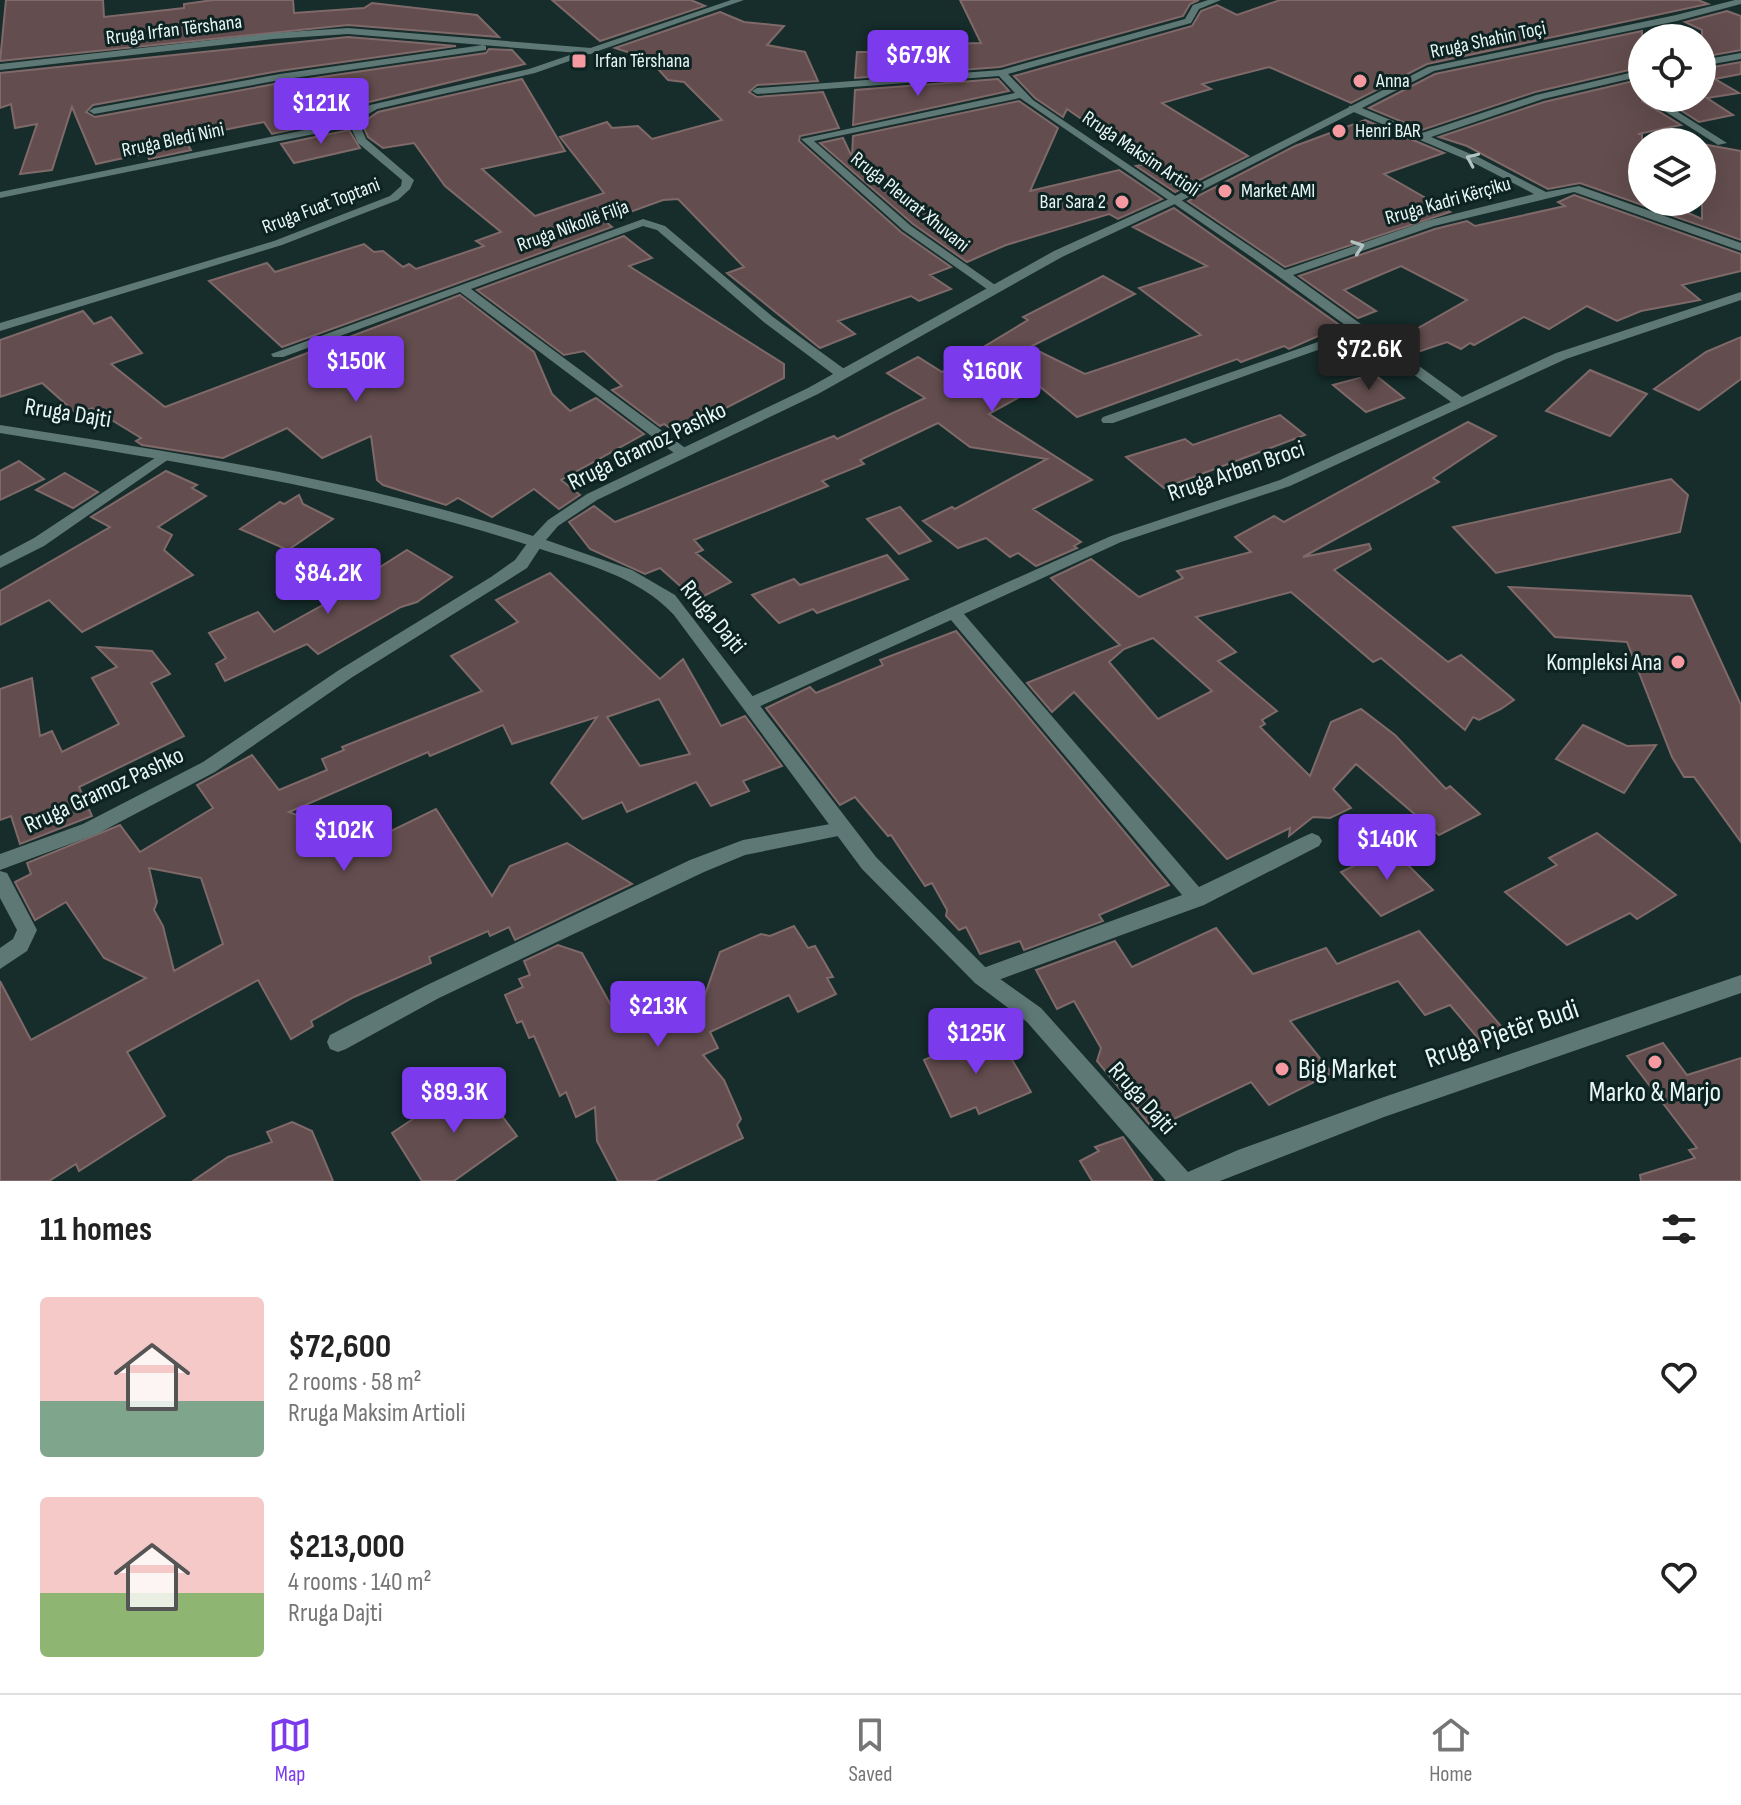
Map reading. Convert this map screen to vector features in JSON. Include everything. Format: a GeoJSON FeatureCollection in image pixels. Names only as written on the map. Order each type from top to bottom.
{"type":"FeatureCollection","features":[{"type":"Feature","properties":{"kind":"street"},"geometry":{"type":"LineString","coordinates":[[354,123],[359,115],[374,107],[493,81],[740,0]]}},
{"type":"Feature","properties":{"kind":"street"},"geometry":{"type":"LineString","coordinates":[[757,91],[1001,73],[1188,21],[1196,7],[1217,0]]}},
{"type":"Feature","properties":{"kind":"street","name":"Rruga Shahin Toçi"},"geometry":{"type":"LineString","coordinates":[[1173,201],[1431,69],[1664,21],[1741,1]]}},
{"type":"Feature","properties":{"kind":"street","name":"Rruga Irfan Tërshana"},"geometry":{"type":"LineString","coordinates":[[0,67],[322,32],[382,31],[591,51]]}},
{"type":"Feature","properties":{"kind":"street"},"geometry":{"type":"LineString","coordinates":[[94,111],[503,43]]}},
{"type":"Feature","properties":{"kind":"street"},"geometry":{"type":"LineString","coordinates":[[1716,60],[1741,56]]}},
{"type":"Feature","properties":{"kind":"street","name":"Rruga Maksim Artioli"},"geometry":{"type":"LineString","coordinates":[[1001,73],[1021,95],[1284,274],[1459,401]]}},
{"type":"Feature","properties":{"kind":"street"},"geometry":{"type":"LineString","coordinates":[[1421,137],[1516,104],[1628,76]]}},
{"type":"Feature","properties":{"kind":"street"},"geometry":{"type":"LineString","coordinates":[[1616,78],[1628,84]]}},
{"type":"Feature","properties":{"kind":"street","name":"Rruga Pleurat Xhuvani"},"geometry":{"type":"LineString","coordinates":[[994,290],[907,228],[806,139],[916,113],[1021,95]]}},
{"type":"Feature","properties":{"kind":"street","name":"Rruga Kadri Kërçiku"},"geometry":{"type":"LineString","coordinates":[[1353,108],[1542,194]]}},
{"type":"Feature","properties":{"kind":"street"},"geometry":{"type":"LineString","coordinates":[[1672,112],[1722,143]]}},
{"type":"Feature","properties":{"kind":"street","name":"Rruga Bledi Nini"},"geometry":{"type":"LineString","coordinates":[[0,195],[354,123]]}},
{"type":"Feature","properties":{"kind":"street","name":"Rruga Fuat Toptani"},"geometry":{"type":"LineString","coordinates":[[0,327],[266,247],[394,198],[406,187],[408,180],[369,148],[355,130],[354,123]]}},
{"type":"Feature","properties":{"kind":"street"},"geometry":{"type":"LineString","coordinates":[[1542,194],[1582,189],[1741,247]]}},
{"type":"Feature","properties":{"kind":"street","name":"Rruga Kadri Kërçiku"},"geometry":{"type":"LineString","coordinates":[[1284,274],[1430,223],[1542,194]]}},
{"type":"Feature","properties":{"kind":"street","name":"Rruga Gramoz Pashko"},"geometry":{"type":"LineString","coordinates":[[0,862],[90,829],[209,767],[345,674],[488,588],[521,564],[536,542],[571,509],[842,374],[1058,254],[1173,201]]}},
{"type":"Feature","properties":{"kind":"street","name":"Rruga Nikollë Filja"},"geometry":{"type":"LineString","coordinates":[[278,354],[631,225],[653,223],[769,320],[842,374]]}},
{"type":"Feature","properties":{"kind":"street"},"geometry":{"type":"LineString","coordinates":[[462,288],[683,453]]}},
{"type":"Feature","properties":{"kind":"street","name":"Rruga Arben Broci"},"geometry":{"type":"LineString","coordinates":[[750,704],[1131,533],[1285,483],[1561,356],[1741,296]]}},
{"type":"Feature","properties":{"kind":"street"},"geometry":{"type":"LineString","coordinates":[[1108,420],[1363,330]]}},
{"type":"Feature","properties":{"kind":"street","name":"Rruga Dajti"},"geometry":{"type":"LineString","coordinates":[[0,429],[360,491],[536,542],[635,578],[665,596],[674,603],[841,829],[940,938],[982,977],[1034,1015],[1181,1181]]}},
{"type":"Feature","properties":{"kind":"street"},"geometry":{"type":"LineString","coordinates":[[0,563],[51,534],[164,456]]}},
{"type":"Feature","properties":{"kind":"street"},"geometry":{"type":"LineString","coordinates":[[953,612],[1197,899]]}},
{"type":"Feature","properties":{"kind":"street"},"geometry":{"type":"LineString","coordinates":[[338,1042],[444,986],[697,866],[743,848],[841,829]]}},
{"type":"Feature","properties":{"kind":"street"},"geometry":{"type":"LineString","coordinates":[[982,977],[1197,899],[1312,841]]}},
{"type":"Feature","properties":{"kind":"street"},"geometry":{"type":"LineString","coordinates":[[0,879],[27,930],[20,945],[0,960]]}},
{"type":"Feature","properties":{"kind":"street","name":"Rruga Pjetër Budi"},"geometry":{"type":"LineString","coordinates":[[1195,1181],[1238,1161],[1374,1111],[1741,984]]}},
{"type":"Feature","properties":{"kind":"building"},"geometry":{"type":"Polygon","coordinates":[[[6,0],[103,0],[104,17],[184,8],[184,4],[213,0],[293,0],[294,13],[364,8],[372,3],[477,15],[499,37],[348,25],[0,61],[6,0]]]}},
{"type":"Feature","properties":{"kind":"building"},"geometry":{"type":"Polygon","coordinates":[[[552,0],[691,0],[705,6],[600,41],[552,0]]]}},
{"type":"Feature","properties":{"kind":"building"},"geometry":{"type":"Polygon","coordinates":[[[960,0],[1199,0],[1190,4],[1183,16],[1000,67],[855,78],[857,52],[946,52],[943,44],[981,43],[960,0]]]}},
{"type":"Feature","properties":{"kind":"building"},"geometry":{"type":"Polygon","coordinates":[[[1280,0],[1698,0],[1708,4],[1427,64],[1351,103],[1269,67],[1202,84],[1211,89],[1162,103],[1248,156],[1175,192],[1136,166],[1146,164],[1067,109],[1063,117],[1035,98],[1014,76],[1192,26],[1201,11],[1217,5],[1237,15],[1280,0]]]}},
{"type":"Feature","properties":{"kind":"building"},"geometry":{"type":"Polygon","coordinates":[[[1727,11],[1741,16],[1741,50],[1716,54],[1716,24],[1685,22],[1727,11]]]}},
{"type":"Feature","properties":{"kind":"building"},"geometry":{"type":"Polygon","coordinates":[[[720,12],[744,22],[784,26],[767,45],[805,52],[818,81],[757,85],[749,92],[757,97],[823,92],[839,128],[800,136],[799,141],[901,232],[951,267],[930,275],[951,289],[919,301],[911,296],[838,321],[855,334],[820,348],[727,273],[744,267],[678,199],[663,200],[605,221],[612,227],[282,347],[209,281],[267,263],[275,272],[364,244],[374,252],[383,251],[403,267],[409,264],[416,269],[484,246],[476,241],[501,232],[445,186],[414,143],[383,148],[368,137],[362,123],[378,112],[522,79],[565,151],[482,169],[535,216],[604,193],[560,137],[607,122],[612,128],[638,126],[652,139],[722,120],[684,82],[668,80],[649,59],[615,48],[720,12]]]}},
{"type":"Feature","properties":{"kind":"building"},"geometry":{"type":"Polygon","coordinates":[[[1628,34],[1628,70],[1535,92],[1422,130],[1369,108],[1435,74],[1628,34]]]}},
{"type":"Feature","properties":{"kind":"building"},"geometry":{"type":"Polygon","coordinates":[[[348,37],[456,46],[279,71],[93,105],[86,112],[95,117],[280,83],[486,53],[489,49],[512,50],[525,64],[369,102],[354,110],[348,118],[272,134],[264,122],[184,138],[191,150],[149,159],[147,153],[96,164],[72,107],[52,170],[20,174],[37,124],[15,128],[11,104],[0,108],[0,73],[348,37]]]}},
{"type":"Feature","properties":{"kind":"building"},"geometry":{"type":"Polygon","coordinates":[[[1741,62],[1741,74],[1716,79],[1716,66],[1741,62]]]}},
{"type":"Feature","properties":{"kind":"building"},"geometry":{"type":"Polygon","coordinates":[[[998,79],[1009,91],[853,125],[855,90],[998,79]]]}},
{"type":"Feature","properties":{"kind":"building"},"geometry":{"type":"Polygon","coordinates":[[[1716,80],[1739,93],[1716,97],[1716,80]]]}},
{"type":"Feature","properties":{"kind":"building"},"geometry":{"type":"Polygon","coordinates":[[[1628,82],[1628,112],[1660,112],[1681,125],[1628,128],[1628,200],[1580,183],[1548,189],[1467,146],[1439,137],[1544,102],[1628,82]]]}},
{"type":"Feature","properties":{"kind":"building"},"geometry":{"type":"Polygon","coordinates":[[[1019,101],[1058,128],[1030,191],[1119,170],[1162,199],[1118,219],[1109,214],[1006,245],[967,262],[913,224],[820,143],[843,138],[852,157],[853,136],[1019,101]]]}},
{"type":"Feature","properties":{"kind":"building"},"geometry":{"type":"Polygon","coordinates":[[[1716,104],[1733,115],[1699,122],[1684,112],[1716,112],[1716,104]]]}},
{"type":"Feature","properties":{"kind":"building"},"geometry":{"type":"Polygon","coordinates":[[[1365,120],[1444,153],[1384,174],[1450,212],[1285,267],[1188,201],[1295,146],[1365,120]]]}},
{"type":"Feature","properties":{"kind":"building"},"geometry":{"type":"Polygon","coordinates":[[[349,130],[360,148],[294,163],[281,144],[349,130]]]}},
{"type":"Feature","properties":{"kind":"building"},"geometry":{"type":"Polygon","coordinates":[[[1716,147],[1741,151],[1741,240],[1673,216],[1702,219],[1702,216],[1716,216],[1716,147]]]}},
{"type":"Feature","properties":{"kind":"building"},"geometry":{"type":"Polygon","coordinates":[[[1574,195],[1741,254],[1741,271],[1682,285],[1700,300],[1641,311],[1617,321],[1587,306],[1549,329],[1524,317],[1474,345],[1470,343],[1461,349],[1447,342],[1409,355],[1392,343],[1467,300],[1401,266],[1344,290],[1376,311],[1358,318],[1299,276],[1435,229],[1467,221],[1475,226],[1565,206],[1558,202],[1574,195]]]}},
{"type":"Feature","properties":{"kind":"building"},"geometry":{"type":"Polygon","coordinates":[[[1174,208],[1341,326],[1289,349],[1284,346],[1241,362],[1237,359],[1077,417],[1039,386],[989,414],[1092,480],[1033,509],[1081,542],[1074,546],[1077,548],[1036,566],[1018,553],[1010,557],[986,538],[958,548],[923,521],[952,507],[955,509],[1047,459],[970,447],[938,423],[860,460],[864,464],[822,481],[828,486],[694,540],[703,550],[696,553],[731,582],[696,600],[660,568],[645,574],[590,549],[569,522],[594,506],[615,522],[834,436],[837,439],[925,398],[887,373],[918,357],[942,372],[1028,320],[1023,317],[1103,276],[1135,294],[1030,347],[1085,374],[1201,335],[1139,288],[1207,266],[1133,227],[1174,208]]]}},
{"type":"Feature","properties":{"kind":"building"},"geometry":{"type":"Polygon","coordinates":[[[624,236],[652,258],[629,266],[784,364],[784,378],[677,433],[664,424],[660,426],[612,390],[622,386],[584,351],[564,355],[477,290],[624,236]]]}},
{"type":"Feature","properties":{"kind":"building"},"geometry":{"type":"Polygon","coordinates":[[[460,295],[534,352],[552,394],[570,411],[596,398],[644,434],[561,480],[580,495],[559,509],[534,489],[492,517],[458,498],[446,505],[383,485],[377,480],[371,436],[322,458],[287,428],[223,458],[142,445],[136,441],[141,438],[92,408],[77,414],[42,383],[0,397],[0,340],[83,311],[94,324],[111,317],[142,353],[111,364],[165,407],[460,295]]]}},
{"type":"Feature","properties":{"kind":"building"},"geometry":{"type":"Polygon","coordinates":[[[1741,337],[1741,379],[1699,410],[1654,389],[1706,352],[1741,337]]]}},
{"type":"Feature","properties":{"kind":"building"},"geometry":{"type":"Polygon","coordinates":[[[1590,370],[1647,394],[1610,436],[1546,411],[1590,370]]]}},
{"type":"Feature","properties":{"kind":"building"},"geometry":{"type":"Polygon","coordinates":[[[1374,374],[1404,398],[1366,412],[1333,385],[1374,374]]]}},
{"type":"Feature","properties":{"kind":"building"},"geometry":{"type":"Polygon","coordinates":[[[1280,415],[1305,435],[1164,488],[1126,457],[1185,439],[1193,445],[1280,415]]]}},
{"type":"Feature","properties":{"kind":"building"},"geometry":{"type":"Polygon","coordinates":[[[1468,422],[1496,436],[1433,478],[1439,482],[1303,557],[1369,544],[1371,549],[1334,570],[1448,662],[1461,655],[1514,700],[1501,709],[1479,720],[1473,717],[1465,730],[1381,658],[1373,662],[1291,592],[1196,617],[1236,652],[1218,661],[1277,711],[1262,720],[1265,724],[1260,727],[1310,776],[1331,722],[1361,709],[1395,735],[1446,789],[1450,786],[1480,814],[1439,835],[1356,764],[1333,789],[1351,808],[1330,818],[1313,817],[1289,836],[1290,828],[1227,859],[1074,692],[1052,712],[1027,683],[1120,645],[1051,578],[1091,559],[1139,597],[1183,578],[1177,571],[1251,552],[1235,537],[1274,516],[1284,522],[1468,422]],[[1153,638],[1124,649],[1109,662],[1158,719],[1212,691],[1153,638]]]}},
{"type":"Feature","properties":{"kind":"building"},"geometry":{"type":"Polygon","coordinates":[[[19,461],[44,479],[0,500],[0,471],[19,461]]]}},
{"type":"Feature","properties":{"kind":"building"},"geometry":{"type":"Polygon","coordinates":[[[166,471],[197,485],[192,488],[206,496],[158,527],[172,535],[164,550],[193,575],[82,632],[49,600],[0,625],[0,591],[110,527],[91,517],[166,471]]]}},
{"type":"Feature","properties":{"kind":"building"},"geometry":{"type":"Polygon","coordinates":[[[65,473],[98,492],[73,508],[36,490],[65,473]]]}},
{"type":"Feature","properties":{"kind":"building"},"geometry":{"type":"Polygon","coordinates":[[[1671,479],[1688,495],[1680,532],[1496,573],[1453,527],[1671,479]]]}},
{"type":"Feature","properties":{"kind":"building"},"geometry":{"type":"Polygon","coordinates":[[[299,495],[303,504],[333,519],[288,550],[240,529],[280,502],[284,504],[299,495]]]}},
{"type":"Feature","properties":{"kind":"building"},"geometry":{"type":"Polygon","coordinates":[[[900,507],[931,541],[899,554],[867,519],[900,507]]]}},
{"type":"Feature","properties":{"kind":"building"},"geometry":{"type":"Polygon","coordinates":[[[407,550],[452,577],[417,602],[401,607],[318,654],[307,644],[225,681],[216,664],[226,658],[209,633],[258,612],[274,632],[373,577],[369,574],[407,550]]]}},
{"type":"Feature","properties":{"kind":"building"},"geometry":{"type":"Polygon","coordinates":[[[887,555],[908,579],[817,613],[813,609],[779,623],[752,595],[794,579],[800,585],[887,555]]]}},
{"type":"Feature","properties":{"kind":"building"},"geometry":{"type":"Polygon","coordinates":[[[550,573],[660,679],[683,659],[721,726],[745,716],[782,766],[743,781],[749,791],[711,806],[696,782],[627,812],[622,802],[583,819],[551,783],[597,717],[512,744],[503,725],[430,756],[428,752],[289,812],[338,831],[348,852],[436,809],[492,896],[510,866],[567,843],[632,884],[515,940],[509,927],[490,936],[488,931],[429,957],[431,963],[354,997],[311,1021],[313,1026],[291,1039],[258,980],[127,1052],[165,1116],[79,1171],[76,1164],[49,1181],[0,1181],[0,981],[31,1040],[146,978],[104,958],[66,902],[35,920],[15,882],[31,874],[27,863],[120,825],[140,852],[213,808],[197,785],[252,755],[279,790],[327,770],[322,759],[344,750],[342,747],[482,691],[451,656],[518,622],[496,600],[550,573]],[[659,699],[607,717],[640,766],[690,754],[659,699]],[[149,868],[157,902],[154,910],[163,926],[174,971],[223,944],[201,878],[149,868]]]}},
{"type":"Feature","properties":{"kind":"building","name":"Kompleksi Ana"},"geometry":{"type":"Polygon","coordinates":[[[1509,587],[1691,596],[1741,705],[1741,842],[1694,777],[1684,777],[1672,757],[1627,642],[1555,637],[1509,587]]]}},
{"type":"Feature","properties":{"kind":"building"},"geometry":{"type":"Polygon","coordinates":[[[956,631],[1169,885],[1099,915],[1103,921],[1024,950],[1020,941],[980,954],[966,927],[959,930],[946,916],[947,910],[932,883],[925,886],[891,835],[888,836],[855,797],[840,805],[766,708],[810,687],[816,693],[883,665],[880,660],[956,631]]]}},
{"type":"Feature","properties":{"kind":"building"},"geometry":{"type":"Polygon","coordinates":[[[97,647],[152,651],[170,674],[151,683],[184,736],[79,787],[92,816],[20,844],[11,816],[0,820],[0,689],[32,678],[40,736],[52,731],[62,752],[119,724],[92,678],[117,667],[97,647]]]}},
{"type":"Feature","properties":{"kind":"building"},"geometry":{"type":"Polygon","coordinates":[[[1583,725],[1627,746],[1656,745],[1624,793],[1556,759],[1583,725]]]}},
{"type":"Feature","properties":{"kind":"building"},"geometry":{"type":"Polygon","coordinates":[[[1597,833],[1676,895],[1637,919],[1630,913],[1567,945],[1505,892],[1557,865],[1549,858],[1597,833]]]}},
{"type":"Feature","properties":{"kind":"building"},"geometry":{"type":"Polygon","coordinates":[[[1391,848],[1433,890],[1381,916],[1341,872],[1391,848]]]}},
{"type":"Feature","properties":{"kind":"building"},"geometry":{"type":"Polygon","coordinates":[[[794,926],[808,948],[815,946],[833,977],[827,978],[836,994],[798,1012],[789,995],[710,1032],[718,1048],[703,1055],[724,1080],[741,1119],[737,1125],[743,1138],[654,1181],[618,1181],[597,1141],[595,1107],[576,1117],[566,1092],[560,1096],[534,1036],[529,1038],[522,1021],[517,1023],[505,995],[523,987],[519,979],[530,975],[524,961],[558,945],[582,953],[623,1027],[680,998],[701,1006],[720,952],[761,934],[770,936],[794,926]]]}},
{"type":"Feature","properties":{"kind":"building"},"geometry":{"type":"Polygon","coordinates":[[[1216,928],[1253,974],[1326,948],[1337,964],[1419,931],[1507,1033],[1482,1043],[1450,1005],[1425,1015],[1398,981],[1290,1021],[1332,1073],[1269,1105],[1251,1082],[1153,1129],[1097,1061],[1101,1048],[1074,1001],[1057,1009],[1036,970],[1115,941],[1132,967],[1216,928]]]}},
{"type":"Feature","properties":{"kind":"building"},"geometry":{"type":"Polygon","coordinates":[[[990,1031],[1004,1055],[1008,1053],[1031,1092],[979,1114],[976,1107],[951,1117],[924,1060],[990,1031]]]}},
{"type":"Feature","properties":{"kind":"building"},"geometry":{"type":"Polygon","coordinates":[[[1663,1043],[1687,1075],[1741,1058],[1741,1181],[1641,1181],[1640,1175],[1695,1158],[1689,1150],[1697,1148],[1627,1056],[1663,1043]]]}},
{"type":"Feature","properties":{"kind":"building"},"geometry":{"type":"Polygon","coordinates":[[[474,1078],[517,1136],[454,1181],[422,1181],[392,1133],[474,1078]]]}},
{"type":"Feature","properties":{"kind":"building"},"geometry":{"type":"Polygon","coordinates":[[[292,1122],[312,1131],[333,1181],[193,1181],[228,1157],[272,1142],[267,1132],[292,1122]]]}},
{"type":"Feature","properties":{"kind":"building"},"geometry":{"type":"Polygon","coordinates":[[[1123,1137],[1153,1181],[1092,1181],[1080,1161],[1099,1151],[1095,1147],[1123,1137]]]}},
{"type":"Feature","properties":{"kind":"place","name":"Irfan Tërshana"},"geometry":{"type":"Point","coordinates":[579,61]}},
{"type":"Feature","properties":{"kind":"place","name":"Anna"},"geometry":{"type":"Point","coordinates":[1360,81]}},
{"type":"Feature","properties":{"kind":"place","name":"Henri BAR"},"geometry":{"type":"Point","coordinates":[1339,131]}},
{"type":"Feature","properties":{"kind":"place","name":"Market AMI"},"geometry":{"type":"Point","coordinates":[1225,191]}},
{"type":"Feature","properties":{"kind":"place","name":"Bar Sara 2"},"geometry":{"type":"Point","coordinates":[1122,202]}},
{"type":"Feature","properties":{"kind":"place","name":"Kompleksi Ana"},"geometry":{"type":"Point","coordinates":[1678,662]}},
{"type":"Feature","properties":{"kind":"place","name":"Marko & Marjo"},"geometry":{"type":"Point","coordinates":[1655,1062]}},
{"type":"Feature","properties":{"kind":"place","name":"Big Market"},"geometry":{"type":"Point","coordinates":[1282,1069]}}]}
